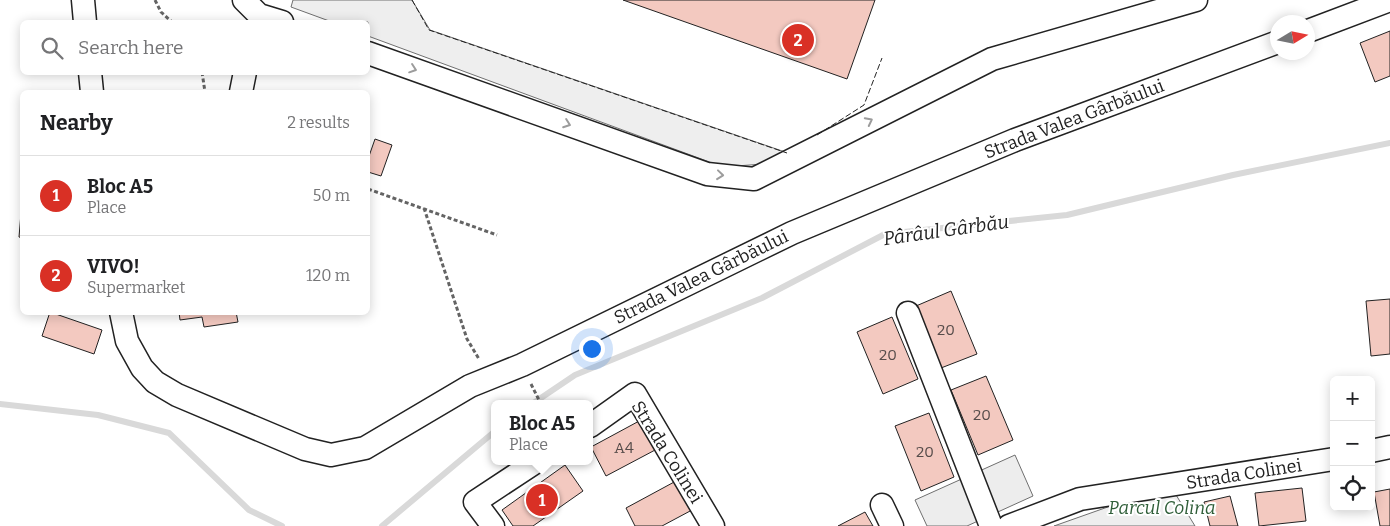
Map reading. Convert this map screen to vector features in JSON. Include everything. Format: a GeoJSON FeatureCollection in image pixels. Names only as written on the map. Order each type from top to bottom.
{"type":"FeatureCollection","features":[{"type":"Feature","properties":{"kind":"street"},"geometry":{"type":"LineString","coordinates":[[83,0],[85,20]]}},
{"type":"Feature","properties":{"kind":"street"},"geometry":{"type":"LineString","coordinates":[[370,54],[707,174],[754,179],[992,59],[1196,0]]}},
{"type":"Feature","properties":{"kind":"street"},"geometry":{"type":"LineString","coordinates":[[1315,28],[1390,0]]}},
{"type":"Feature","properties":{"kind":"street"},"geometry":{"type":"LineString","coordinates":[[254,12],[276,20]]}},
{"type":"Feature","properties":{"kind":"street","name":"Strada Valea Gârbăului"},"geometry":{"type":"LineString","coordinates":[[122,315],[127,341],[142,368],[155,382],[177,396],[286,441],[331,456],[365,448],[470,386],[496,376],[792,233],[1015,140],[1270,45]]}},
{"type":"Feature","properties":{"kind":"street"},"geometry":{"type":"LineString","coordinates":[[90,75],[92,90]]}},
{"type":"Feature","properties":{"kind":"street"},"geometry":{"type":"LineString","coordinates":[[242,90],[245,75]]}},
{"type":"Feature","properties":{"kind":"street"},"geometry":{"type":"LineString","coordinates":[[908,313],[991,526]]}},
{"type":"Feature","properties":{"kind":"street","name":"Strada Colinei"},"geometry":{"type":"LineString","coordinates":[[593,424],[635,394],[712,526]]}},
{"type":"Feature","properties":{"kind":"street"},"geometry":{"type":"LineString","coordinates":[[1375,450],[1390,447]]}},
{"type":"Feature","properties":{"kind":"street","name":"Strada Colinei"},"geometry":{"type":"LineString","coordinates":[[1009,526],[1080,499],[1330,460]]}},
{"type":"Feature","properties":{"kind":"street"},"geometry":{"type":"LineString","coordinates":[[493,526],[476,502],[531,465]]}},
{"type":"Feature","properties":{"kind":"street"},"geometry":{"type":"LineString","coordinates":[[882,505],[892,526]]}},
{"type":"Feature","properties":{"kind":"path"},"geometry":{"type":"LineString","coordinates":[[155,0],[161,12],[170,20]]}},
{"type":"Feature","properties":{"kind":"path"},"geometry":{"type":"LineString","coordinates":[[202,75],[205,90]]}},
{"type":"Feature","properties":{"kind":"path"},"geometry":{"type":"LineString","coordinates":[[370,190],[497,235]]}},
{"type":"Feature","properties":{"kind":"path"},"geometry":{"type":"LineString","coordinates":[[424,208],[467,339],[474,353],[496,376]]}},
{"type":"Feature","properties":{"kind":"path"},"geometry":{"type":"LineString","coordinates":[[532,388],[539,400]]}},
{"type":"Feature","properties":{"kind":"green space"},"geometry":{"type":"Polygon","coordinates":[[[293,0],[412,0],[430,30],[788,153],[763,164],[723,167],[370,37],[370,20],[327,20],[291,7],[293,0]]]}},
{"type":"Feature","properties":{"kind":"green space","name":"Parcul Colina"},"geometry":{"type":"Polygon","coordinates":[[[1170,485],[1195,526],[1054,526],[1170,485]]]}},
{"type":"Feature","properties":{"kind":"shaded area"},"geometry":{"type":"Polygon","coordinates":[[[1015,455],[1033,496],[967,526],[927,526],[915,500],[1015,455]]]}},
{"type":"Feature","properties":{"kind":"building"},"geometry":{"type":"Polygon","coordinates":[[[623,0],[875,0],[847,79],[623,0]]]}},
{"type":"Feature","properties":{"kind":"building"},"geometry":{"type":"Polygon","coordinates":[[[1390,31],[1390,76],[1375,82],[1360,43],[1390,31]]]}},
{"type":"Feature","properties":{"kind":"building"},"geometry":{"type":"Polygon","coordinates":[[[375,139],[392,145],[381,176],[370,173],[370,153],[375,139]]]}},
{"type":"Feature","properties":{"kind":"building"},"geometry":{"type":"Polygon","coordinates":[[[951,291],[977,354],[941,368],[916,306],[951,291]]]}},
{"type":"Feature","properties":{"kind":"building"},"geometry":{"type":"Polygon","coordinates":[[[1390,299],[1390,354],[1371,356],[1366,301],[1390,299]]]}},
{"type":"Feature","properties":{"kind":"building"},"geometry":{"type":"Polygon","coordinates":[[[49,315],[59,315],[102,330],[94,354],[42,336],[49,315]]]}},
{"type":"Feature","properties":{"kind":"building"},"geometry":{"type":"Polygon","coordinates":[[[179,315],[237,315],[238,322],[204,327],[202,317],[180,320],[179,315]]]}},
{"type":"Feature","properties":{"kind":"building"},"geometry":{"type":"Polygon","coordinates":[[[892,317],[918,379],[883,394],[857,332],[892,317]]]}},
{"type":"Feature","properties":{"kind":"building"},"geometry":{"type":"Polygon","coordinates":[[[986,376],[1013,440],[978,455],[951,390],[986,376]]]}},
{"type":"Feature","properties":{"kind":"building"},"geometry":{"type":"Polygon","coordinates":[[[929,413],[954,477],[921,491],[895,426],[929,413]]]}},
{"type":"Feature","properties":{"kind":"building"},"geometry":{"type":"Polygon","coordinates":[[[641,420],[657,449],[606,476],[593,451],[593,446],[641,420]]]}},
{"type":"Feature","properties":{"kind":"building"},"geometry":{"type":"Polygon","coordinates":[[[565,465],[583,491],[533,526],[513,526],[502,510],[565,465]]]}},
{"type":"Feature","properties":{"kind":"building"},"geometry":{"type":"Polygon","coordinates":[[[676,481],[692,510],[662,526],[635,526],[626,508],[676,481]]]}},
{"type":"Feature","properties":{"kind":"building"},"geometry":{"type":"Polygon","coordinates":[[[1302,488],[1306,521],[1259,526],[1255,493],[1302,488]]]}},
{"type":"Feature","properties":{"kind":"building"},"geometry":{"type":"Polygon","coordinates":[[[1390,489],[1390,526],[1380,526],[1375,492],[1390,489]]]}},
{"type":"Feature","properties":{"kind":"building"},"geometry":{"type":"Polygon","coordinates":[[[1230,496],[1238,526],[1210,526],[1204,502],[1230,496]]]}},
{"type":"Feature","properties":{"kind":"building"},"geometry":{"type":"Polygon","coordinates":[[[865,512],[873,526],[838,526],[865,512]]]}},
{"type":"Feature","properties":{"kind":"waterway","name":"Pârâul Gârbău"},"geometry":{"type":"LineString","coordinates":[[538,400],[575,375],[762,298],[885,234],[1067,215],[1233,175],[1390,143]]}},
{"type":"Feature","properties":{"kind":"waterway","name":"Pârâul Gârbău"},"geometry":{"type":"LineString","coordinates":[[0,404],[98,415],[169,433],[249,510],[282,526]]}},
{"type":"Feature","properties":{"kind":"waterway","name":"Pârâul Gârbău"},"geometry":{"type":"LineString","coordinates":[[382,526],[491,435]]}},
{"type":"Feature","properties":{"kind":"fence"},"geometry":{"type":"LineString","coordinates":[[412,0],[429,30],[787,153]]}},
{"type":"Feature","properties":{"kind":"fence"},"geometry":{"type":"LineString","coordinates":[[817,135],[864,105],[882,58]]}},
{"type":"Feature","properties":{"kind":"place","name":"VIVO!"},"geometry":{"type":"Point","coordinates":[798,40]}},
{"type":"Feature","properties":{"kind":"place","name":"Bloc A5"},"geometry":{"type":"Point","coordinates":[542,500]}}]}
